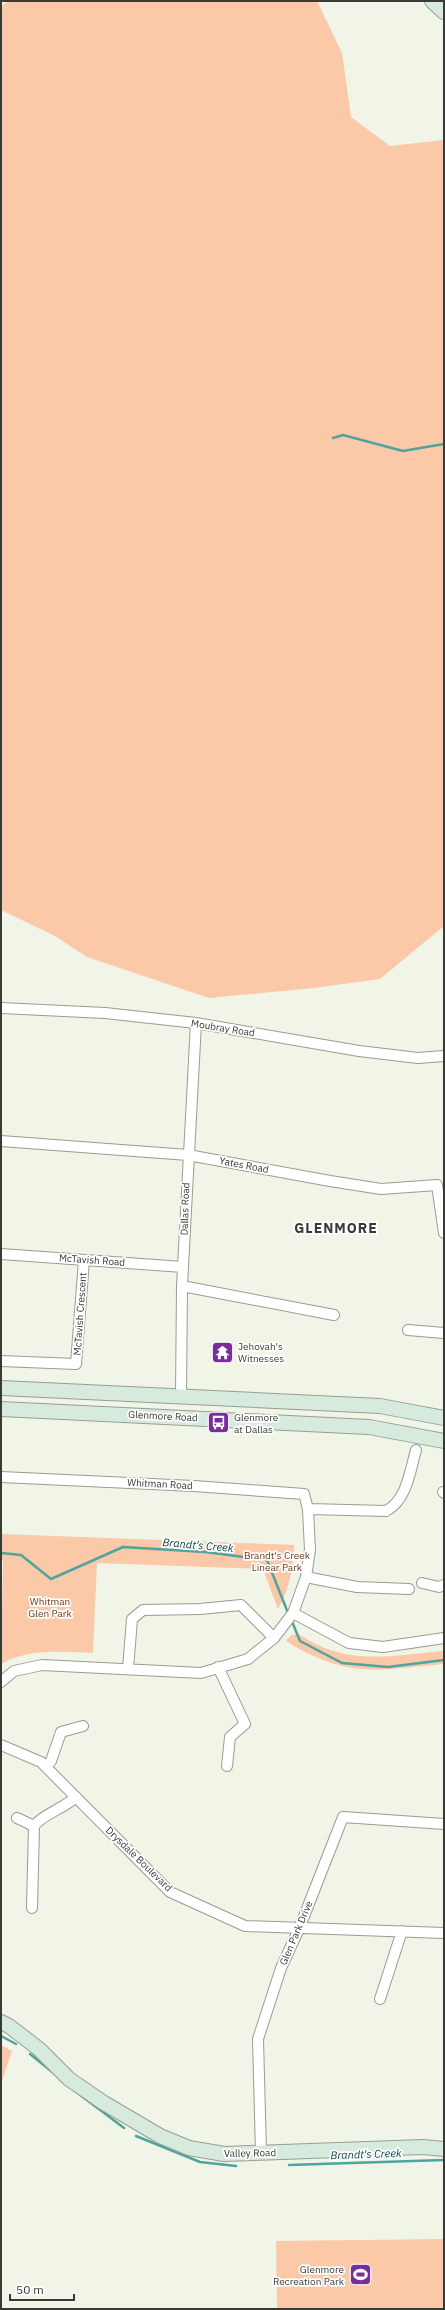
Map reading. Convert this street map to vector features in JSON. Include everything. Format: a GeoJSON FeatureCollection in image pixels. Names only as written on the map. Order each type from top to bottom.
{"type":"FeatureCollection","features":[{"type":"Feature","properties":{"kind":"main road"},"geometry":{"type":"LineString","coordinates":[[432,1],[444,12]]}},
{"type":"Feature","properties":{"kind":"main road"},"geometry":{"type":"LineString","coordinates":[[1,1388],[181,1395],[380,1406],[444,1418]]}},
{"type":"Feature","properties":{"kind":"main road","name":"Glenmore Road"},"geometry":{"type":"LineString","coordinates":[[1,1409],[369,1427],[444,1440]]}},
{"type":"Feature","properties":{"kind":"main road","name":"Valley Road"},"geometry":{"type":"LineString","coordinates":[[1,2022],[9,2026],[39,2049],[69,2079],[104,2103],[160,2136],[189,2148],[224,2154],[423,2147],[444,2149]]}},
{"type":"Feature","properties":{"kind":"street","name":"Moubray Road"},"geometry":{"type":"LineString","coordinates":[[1,1008],[105,1013],[196,1023],[359,1051],[418,1058],[444,1056]]}},
{"type":"Feature","properties":{"kind":"street","name":"Dallas Road"},"geometry":{"type":"LineString","coordinates":[[181,1395],[182,1286],[196,1023]]}},
{"type":"Feature","properties":{"kind":"street","name":"Yates Road"},"geometry":{"type":"LineString","coordinates":[[1,1141],[188,1155],[381,1189],[438,1185],[444,1233]]}},
{"type":"Feature","properties":{"kind":"street","name":"McTavish Road"},"geometry":{"type":"LineString","coordinates":[[1,1254],[183,1267]]}},
{"type":"Feature","properties":{"kind":"street","name":"McTavish Crescent"},"geometry":{"type":"LineString","coordinates":[[1,1361],[76,1364],[84,1260]]}},
{"type":"Feature","properties":{"kind":"street"},"geometry":{"type":"LineString","coordinates":[[182,1286],[334,1315]]}},
{"type":"Feature","properties":{"kind":"street"},"geometry":{"type":"LineString","coordinates":[[408,1330],[444,1333]]}},
{"type":"Feature","properties":{"kind":"street"},"geometry":{"type":"LineString","coordinates":[[308,1509],[386,1511],[395,1507],[402,1496],[416,1450]]}},
{"type":"Feature","properties":{"kind":"street","name":"Whitman Road"},"geometry":{"type":"LineString","coordinates":[[1,1477],[194,1486],[304,1494],[308,1509],[310,1550],[306,1577],[293,1613],[274,1638],[248,1659],[201,1673],[42,1666],[14,1671],[1,1682]]}},
{"type":"Feature","properties":{"kind":"street"},"geometry":{"type":"LineString","coordinates":[[306,1577],[357,1587],[409,1590]]}},
{"type":"Feature","properties":{"kind":"street"},"geometry":{"type":"LineString","coordinates":[[422,1583],[439,1587],[444,1585]]}},
{"type":"Feature","properties":{"kind":"street"},"geometry":{"type":"LineString","coordinates":[[128,1669],[132,1619],[143,1610],[200,1609],[241,1605],[274,1638]]}},
{"type":"Feature","properties":{"kind":"street"},"geometry":{"type":"LineString","coordinates":[[293,1613],[349,1642],[383,1647],[444,1638]]}},
{"type":"Feature","properties":{"kind":"street"},"geometry":{"type":"LineString","coordinates":[[218,1667],[245,1724],[230,1737],[227,1766]]}},
{"type":"Feature","properties":{"kind":"street"},"geometry":{"type":"LineString","coordinates":[[46,1767],[51,1761],[61,1732],[83,1726]]}},
{"type":"Feature","properties":{"kind":"street","name":"Drysdale Boulevard"},"geometry":{"type":"LineString","coordinates":[[1,1745],[41,1762],[170,1892],[245,1926],[444,1933]]}},
{"type":"Feature","properties":{"kind":"street"},"geometry":{"type":"LineString","coordinates":[[32,1908],[34,1826],[38,1821],[67,1806],[76,1797]]}},
{"type":"Feature","properties":{"kind":"street","name":"Glen Park Drive"},"geometry":{"type":"LineString","coordinates":[[261,2153],[258,2039],[281,1968],[299,1929],[343,1817],[444,1824]]}},
{"type":"Feature","properties":{"kind":"street"},"geometry":{"type":"LineString","coordinates":[[17,1818],[34,1826]]}},
{"type":"Feature","properties":{"kind":"street"},"geometry":{"type":"LineString","coordinates":[[380,1999],[402,1931]]}},
{"type":"Feature","properties":{"kind":"green space"},"geometry":{"type":"Polygon","coordinates":[[[9,1],[317,1],[342,53],[351,117],[390,146],[444,140],[444,926],[380,979],[314,988],[209,998],[87,957],[55,936],[1,910],[1,6],[9,1]]]}},
{"type":"Feature","properties":{"kind":"green space"},"geometry":{"type":"Polygon","coordinates":[[[1,1534],[294,1545],[293,1562],[290,1578],[278,1609],[263,1569],[97,1563],[93,1653],[34,1653],[23,1655],[1,1664],[3,1560],[1,1560],[1,1534]]]}},
{"type":"Feature","properties":{"kind":"green space"},"geometry":{"type":"Polygon","coordinates":[[[298,1634],[324,1648],[356,1656],[371,1657],[444,1651],[444,1664],[381,1669],[345,1667],[308,1653],[286,1641],[291,1635],[298,1634]]]}},
{"type":"Feature","properties":{"kind":"green space"},"geometry":{"type":"Polygon","coordinates":[[[1,2045],[12,2051],[1,2084],[1,2045]]]}},
{"type":"Feature","properties":{"kind":"green space","name":"Glenmore Recreation Park"},"geometry":{"type":"Polygon","coordinates":[[[444,2239],[444,2309],[277,2309],[276,2241],[444,2239]]]}},
{"type":"Feature","properties":{"kind":"waterway"},"geometry":{"type":"LineString","coordinates":[[333,438],[343,435],[403,451],[444,444]]}},
{"type":"Feature","properties":{"kind":"waterway","name":"Brandt's Creek"},"geometry":{"type":"LineString","coordinates":[[1,1553],[21,1555],[51,1579],[123,1547],[205,1552],[267,1560],[288,1613]]}},
{"type":"Feature","properties":{"kind":"waterway","name":"Brandt's Creek"},"geometry":{"type":"LineString","coordinates":[[291,1619],[300,1641],[342,1663],[388,1667],[444,1660]]}},
{"type":"Feature","properties":{"kind":"waterway","name":"Brandt's Creek"},"geometry":{"type":"LineString","coordinates":[[1,2036],[16,2044]]}},
{"type":"Feature","properties":{"kind":"waterway","name":"Brandt's Creek"},"geometry":{"type":"LineString","coordinates":[[30,2054],[56,2075]]}},
{"type":"Feature","properties":{"kind":"waterway","name":"Brandt's Creek"},"geometry":{"type":"LineString","coordinates":[[75,2091],[124,2128]]}},
{"type":"Feature","properties":{"kind":"waterway","name":"Brandt's Creek"},"geometry":{"type":"LineString","coordinates":[[136,2136],[200,2162],[236,2166]]}},
{"type":"Feature","properties":{"kind":"waterway","name":"Brandt's Creek"},"geometry":{"type":"LineString","coordinates":[[289,2165],[444,2160]]}},
{"type":"Feature","properties":{"kind":"place","name":"Jehovah's Witnesses"},"geometry":{"type":"Point","coordinates":[222,1352]}},
{"type":"Feature","properties":{"kind":"place","name":"Glenmore at Dallas"},"geometry":{"type":"Point","coordinates":[219,1423]}},
{"type":"Feature","properties":{"kind":"place","name":"Glenmore Recreation Park"},"geometry":{"type":"Point","coordinates":[360,2275]}},
{"type":"Feature","properties":{"kind":"district","name":"GLENMORE"},"geometry":{"type":"Point","coordinates":[336,1228]}},
{"type":"Feature","properties":{"kind":"park label","name":"Brandt's Creek Linear Park"},"geometry":{"type":"Point","coordinates":[277,1560]}},
{"type":"Feature","properties":{"kind":"park label","name":"Whitman Glen Park"},"geometry":{"type":"Point","coordinates":[50,1606]}}]}
